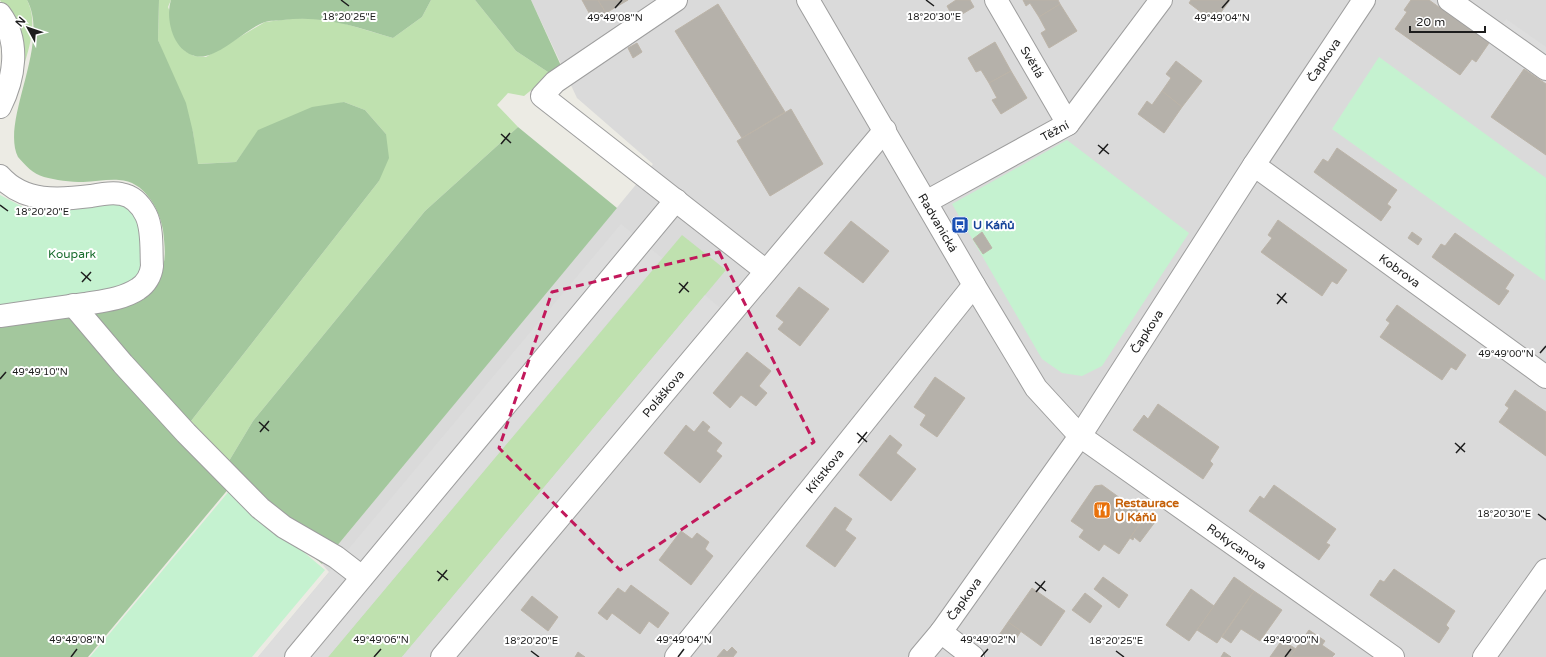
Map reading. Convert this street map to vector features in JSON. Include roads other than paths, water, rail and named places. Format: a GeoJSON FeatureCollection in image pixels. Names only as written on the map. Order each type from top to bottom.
{"type":"FeatureCollection","features":[{"type":"Feature","properties":{"kind":"street"},"geometry":{"type":"LineString","coordinates":[[676,0],[555,82],[542,96],[766,270]]}},
{"type":"Feature","properties":{"kind":"street","name":"Radvanická"},"geometry":{"type":"LineString","coordinates":[[808,0],[974,285],[1036,388],[1080,436]]}},
{"type":"Feature","properties":{"kind":"street","name":"Světlá"},"geometry":{"type":"LineString","coordinates":[[996,0],[1068,124]]}},
{"type":"Feature","properties":{"kind":"street","name":"Těžní"},"geometry":{"type":"LineString","coordinates":[[926,202],[1068,124],[1161,0]]}},
{"type":"Feature","properties":{"kind":"street","name":"Čapkova"},"geometry":{"type":"LineString","coordinates":[[920,657],[941,632],[1080,436],[1254,165],[1364,0]]}},
{"type":"Feature","properties":{"kind":"street"},"geometry":{"type":"LineString","coordinates":[[1448,0],[1546,69]]}},
{"type":"Feature","properties":{"kind":"street"},"geometry":{"type":"LineString","coordinates":[[0,14],[10,35],[14,66],[11,82],[0,107]]}},
{"type":"Feature","properties":{"kind":"street","name":"Poláškova"},"geometry":{"type":"LineString","coordinates":[[442,657],[884,130]]}},
{"type":"Feature","properties":{"kind":"street","name":"Kobrova"},"geometry":{"type":"LineString","coordinates":[[1254,165],[1546,377]]}},
{"type":"Feature","properties":{"kind":"street"},"geometry":{"type":"LineString","coordinates":[[0,176],[15,188],[35,197],[60,198],[121,194],[129,196],[143,208],[149,225],[152,266],[144,284],[125,296],[0,316]]}},
{"type":"Feature","properties":{"kind":"street"},"geometry":{"type":"LineString","coordinates":[[296,657],[676,200]]}},
{"type":"Feature","properties":{"kind":"street","name":"Křístkova"},"geometry":{"type":"LineString","coordinates":[[676,657],[974,285]]}},
{"type":"Feature","properties":{"kind":"street"},"geometry":{"type":"LineString","coordinates":[[73,305],[123,364],[181,427],[257,505],[284,527],[336,557],[362,577]]}},
{"type":"Feature","properties":{"kind":"street","name":"Rokycanova"},"geometry":{"type":"LineString","coordinates":[[1080,436],[1393,657]]}},
{"type":"Feature","properties":{"kind":"street"},"geometry":{"type":"LineString","coordinates":[[1484,657],[1546,570]]}},
{"type":"Feature","properties":{"kind":"street"},"geometry":{"type":"LineString","coordinates":[[941,632],[973,657]]}},
{"type":"Feature","properties":{"kind":"place","name":"U Káňů"},"geometry":{"type":"Point","coordinates":[960,225]}},
{"type":"Feature","properties":{"kind":"place","name":"Restaurace U Káňů"},"geometry":{"type":"Point","coordinates":[1102,510]}},
{"type":"Feature","properties":{"kind":"park label","name":"Koupark"},"geometry":{"type":"Point","coordinates":[72,254]}}]}
